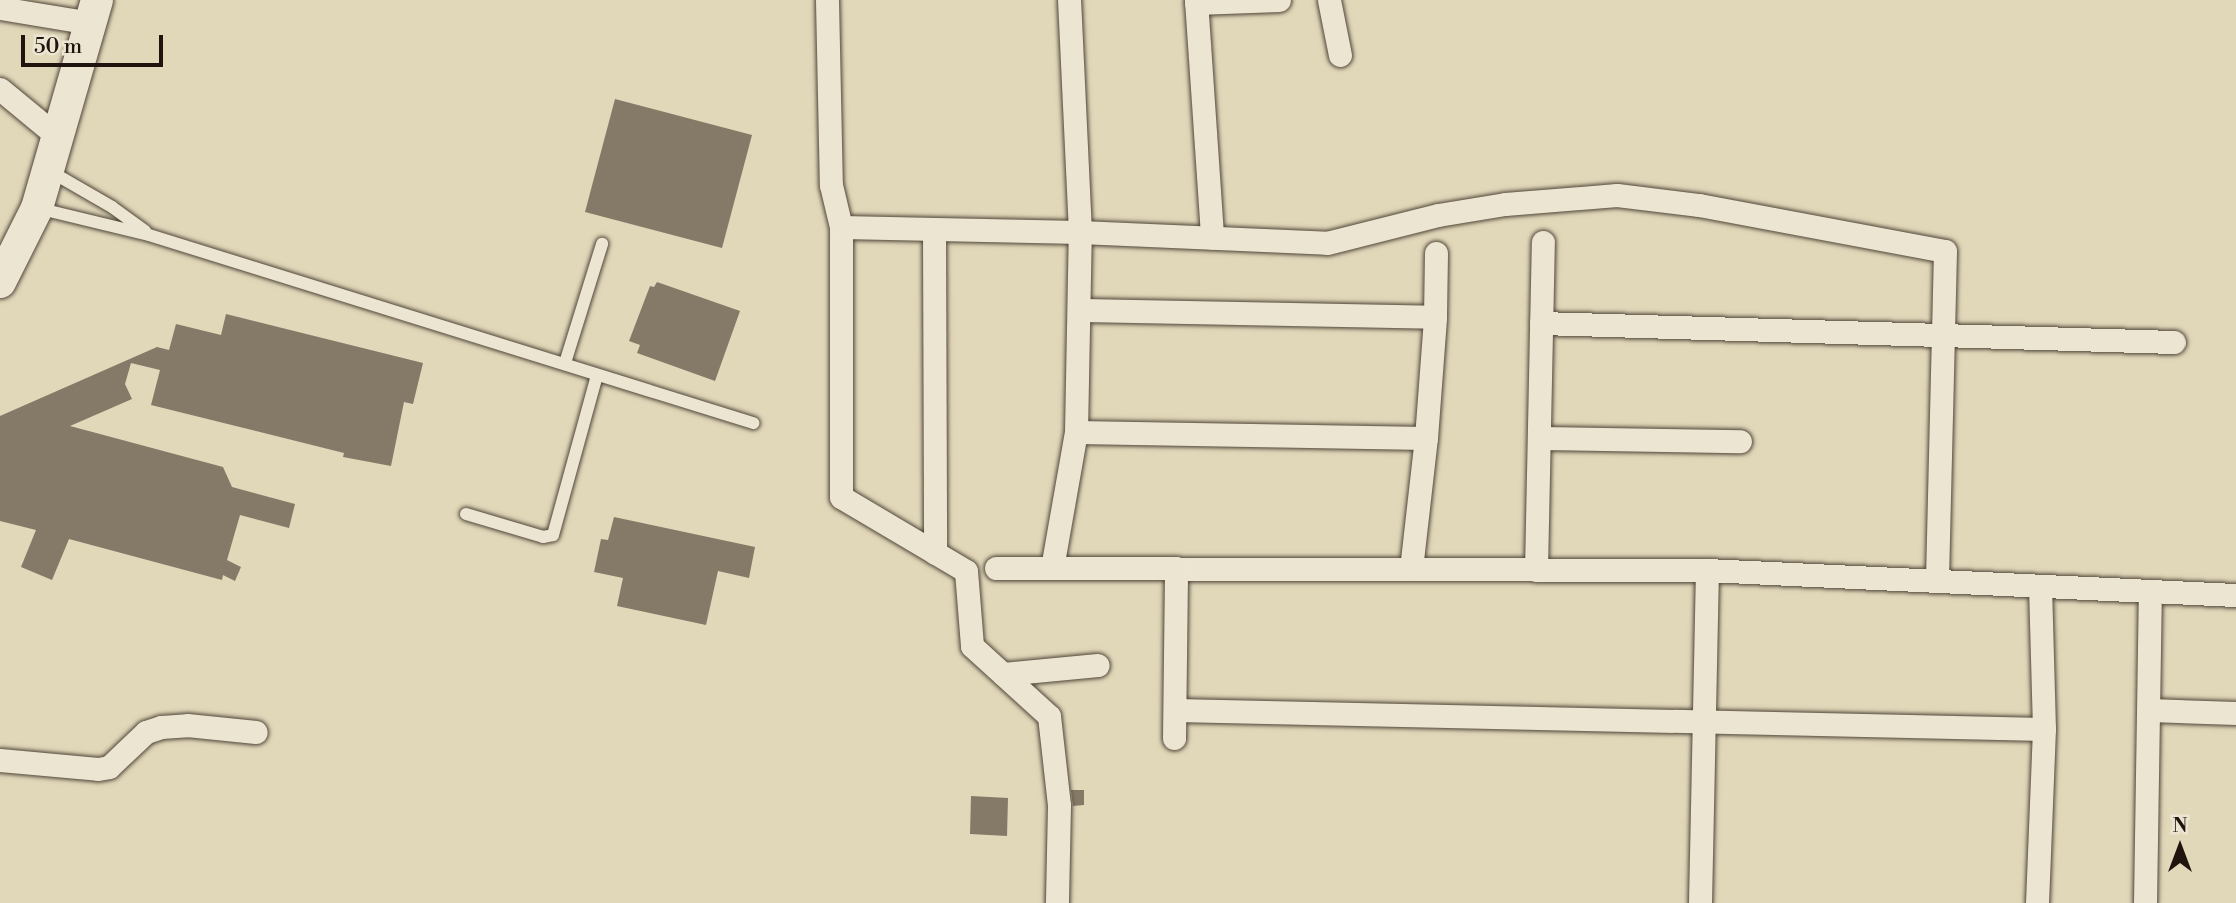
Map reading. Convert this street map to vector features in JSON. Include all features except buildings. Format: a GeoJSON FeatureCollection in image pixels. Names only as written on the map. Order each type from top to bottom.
{"type":"FeatureCollection","features":[{"type":"Feature","properties":{"kind":"street"},"geometry":{"type":"LineString","coordinates":[[827,0],[831,185],[841,227],[841,497],[966,571],[972,646],[1049,716],[1059,805],[1057,903]]}},
{"type":"Feature","properties":{"kind":"street"},"geometry":{"type":"LineString","coordinates":[[1052,568],[1076,432],[1081,310],[1069,0]]}},
{"type":"Feature","properties":{"kind":"street"},"geometry":{"type":"LineString","coordinates":[[1212,237],[1196,1],[1279,0]]}},
{"type":"Feature","properties":{"kind":"street"},"geometry":{"type":"LineString","coordinates":[[1329,0],[1340,55]]}},
{"type":"Feature","properties":{"kind":"street"},"geometry":{"type":"LineString","coordinates":[[0,282],[15,240],[37,208],[95,11],[9,6]]}},
{"type":"Feature","properties":{"kind":"street"},"geometry":{"type":"LineString","coordinates":[[0,89],[57,135]]}},
{"type":"Feature","properties":{"kind":"street"},"geometry":{"type":"LineString","coordinates":[[841,227],[1080,232],[1327,243],[1438,215],[1505,204],[1617,195],[1699,205],[1945,251],[1937,581]]}},
{"type":"Feature","properties":{"kind":"street"},"geometry":{"type":"LineString","coordinates":[[933,230],[935,554]]}},
{"type":"Feature","properties":{"kind":"street"},"geometry":{"type":"LineString","coordinates":[[1536,569],[1543,242]]}},
{"type":"Feature","properties":{"kind":"street"},"geometry":{"type":"LineString","coordinates":[[1411,569],[1426,438],[1435,317],[1436,253]]}},
{"type":"Feature","properties":{"kind":"street"},"geometry":{"type":"LineString","coordinates":[[1081,310],[1435,317]]}},
{"type":"Feature","properties":{"kind":"street"},"geometry":{"type":"LineString","coordinates":[[1541,323],[2174,341]]}},
{"type":"Feature","properties":{"kind":"street"},"geometry":{"type":"LineString","coordinates":[[1076,432],[1426,438]]}},
{"type":"Feature","properties":{"kind":"street"},"geometry":{"type":"LineString","coordinates":[[1539,438],[1740,441]]}},
{"type":"Feature","properties":{"kind":"street"},"geometry":{"type":"LineString","coordinates":[[996,568],[1707,570],[2236,595]]}},
{"type":"Feature","properties":{"kind":"street"},"geometry":{"type":"LineString","coordinates":[[1174,738],[1176,568]]}},
{"type":"Feature","properties":{"kind":"street"},"geometry":{"type":"LineString","coordinates":[[1700,903],[1707,570]]}},
{"type":"Feature","properties":{"kind":"street"},"geometry":{"type":"LineString","coordinates":[[2037,903],[2044,729],[2040,586]]}},
{"type":"Feature","properties":{"kind":"street"},"geometry":{"type":"LineString","coordinates":[[2146,903],[2150,591]]}},
{"type":"Feature","properties":{"kind":"street"},"geometry":{"type":"LineString","coordinates":[[1003,674],[1098,665]]}},
{"type":"Feature","properties":{"kind":"street"},"geometry":{"type":"LineString","coordinates":[[1175,710],[2044,729]]}},
{"type":"Feature","properties":{"kind":"street"},"geometry":{"type":"LineString","coordinates":[[2150,710],[2236,713]]}},
{"type":"Feature","properties":{"kind":"street"},"geometry":{"type":"LineString","coordinates":[[0,760],[98,769],[109,767],[146,732],[162,727],[187,725],[256,732]]}},
{"type":"Feature","properties":{"kind":"lane"},"geometry":{"type":"LineString","coordinates":[[48,170],[112,207],[149,235]]}},
{"type":"Feature","properties":{"kind":"lane"},"geometry":{"type":"LineString","coordinates":[[37,208],[104,227],[149,235],[753,423]]}},
{"type":"Feature","properties":{"kind":"lane"},"geometry":{"type":"LineString","coordinates":[[565,363],[602,244]]}},
{"type":"Feature","properties":{"kind":"lane"},"geometry":{"type":"LineString","coordinates":[[466,514],[543,537],[553,535],[597,374]]}}]}
